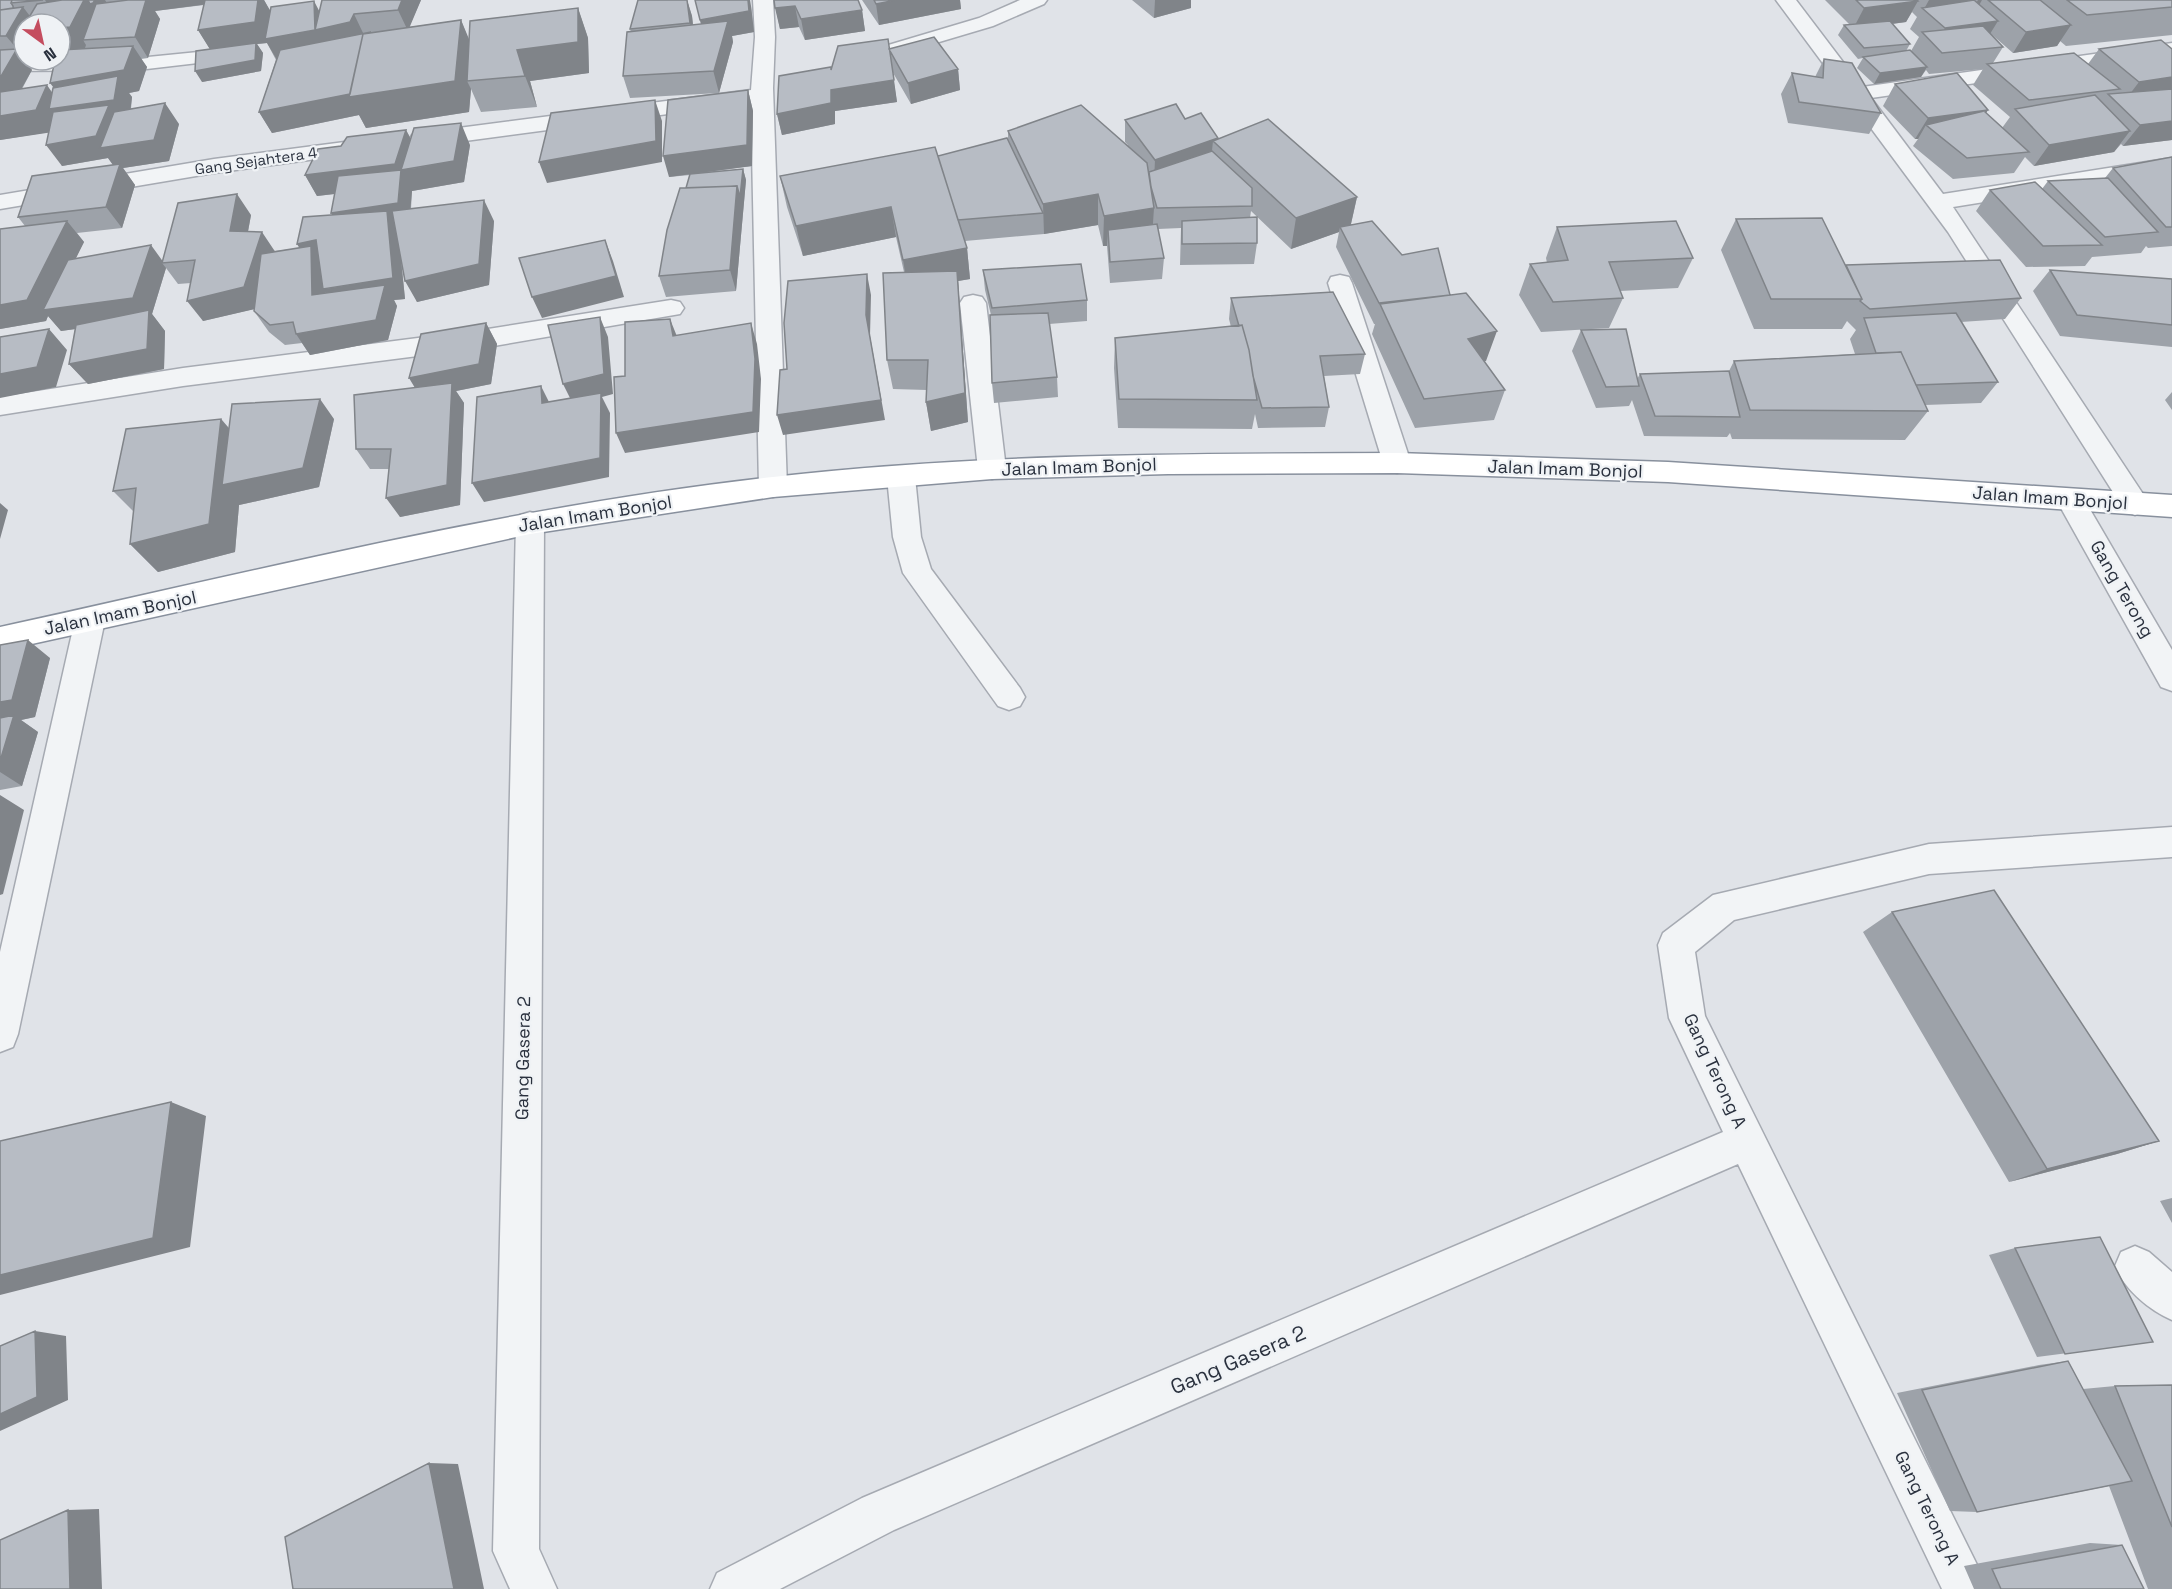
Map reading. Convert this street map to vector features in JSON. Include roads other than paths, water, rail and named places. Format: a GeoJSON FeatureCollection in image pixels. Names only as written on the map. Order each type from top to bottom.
{"type":"FeatureCollection","features":[{"type":"Feature","properties":{"kind":"highway","name":"Jalan Imam Bonjol"},"geometry":{"type":"LineString","coordinates":[[0,639],[530,523],[773,487],[992,469],[1168,464],[1397,463],[1668,472],[2071,501],[2172,506]]}},
{"type":"Feature","properties":{"kind":"street"},"geometry":{"type":"LineString","coordinates":[[763,0],[770,88],[773,487]]}},
{"type":"Feature","properties":{"kind":"street"},"geometry":{"type":"LineString","coordinates":[[873,56],[986,22],[1037,0]]}},
{"type":"Feature","properties":{"kind":"street"},"geometry":{"type":"LineString","coordinates":[[1786,0],[1957,228],[2135,504]]}},
{"type":"Feature","properties":{"kind":"street"},"geometry":{"type":"LineString","coordinates":[[1857,94],[2172,49]]}},
{"type":"Feature","properties":{"kind":"street"},"geometry":{"type":"LineString","coordinates":[[0,65],[138,64],[208,57]]}},
{"type":"Feature","properties":{"kind":"street"},"geometry":{"type":"LineString","coordinates":[[401,142],[770,88]]}},
{"type":"Feature","properties":{"kind":"street","name":"Gang Sejahtera 4"},"geometry":{"type":"LineString","coordinates":[[0,202],[213,166],[377,145]]}},
{"type":"Feature","properties":{"kind":"street"},"geometry":{"type":"LineString","coordinates":[[1936,202],[2172,165]]}},
{"type":"Feature","properties":{"kind":"street"},"geometry":{"type":"LineString","coordinates":[[1340,283],[1397,463]]}},
{"type":"Feature","properties":{"kind":"street"},"geometry":{"type":"LineString","coordinates":[[973,303],[992,469]]}},
{"type":"Feature","properties":{"kind":"street"},"geometry":{"type":"LineString","coordinates":[[0,406],[183,377],[488,338],[671,308]]}},
{"type":"Feature","properties":{"kind":"street"},"geometry":{"type":"LineString","coordinates":[[901,477],[907,537],[918,573],[1009,697]]}},
{"type":"Feature","properties":{"kind":"street","name":"Gang Terong"},"geometry":{"type":"LineString","coordinates":[[2071,501],[2172,678]]}},
{"type":"Feature","properties":{"kind":"street","name":"Gang Gasera 2"},"geometry":{"type":"LineString","coordinates":[[530,523],[516,1551],[534,1589]]}},
{"type":"Feature","properties":{"kind":"street"},"geometry":{"type":"LineString","coordinates":[[0,1034],[90,620]]}},
{"type":"Feature","properties":{"kind":"street","name":"Gang Terong A"},"geometry":{"type":"LineString","coordinates":[[1966,1589],[1687,1018],[1676,945],[1725,906],[1929,859],[2172,842]]}},
{"type":"Feature","properties":{"kind":"street","name":"Gang Gasera 2"},"geometry":{"type":"LineString","coordinates":[[733,1589],[878,1514],[1747,1141]]}},
{"type":"Feature","properties":{"kind":"street"},"geometry":{"type":"LineString","coordinates":[[2135,1266],[2172,1299]]}}]}
